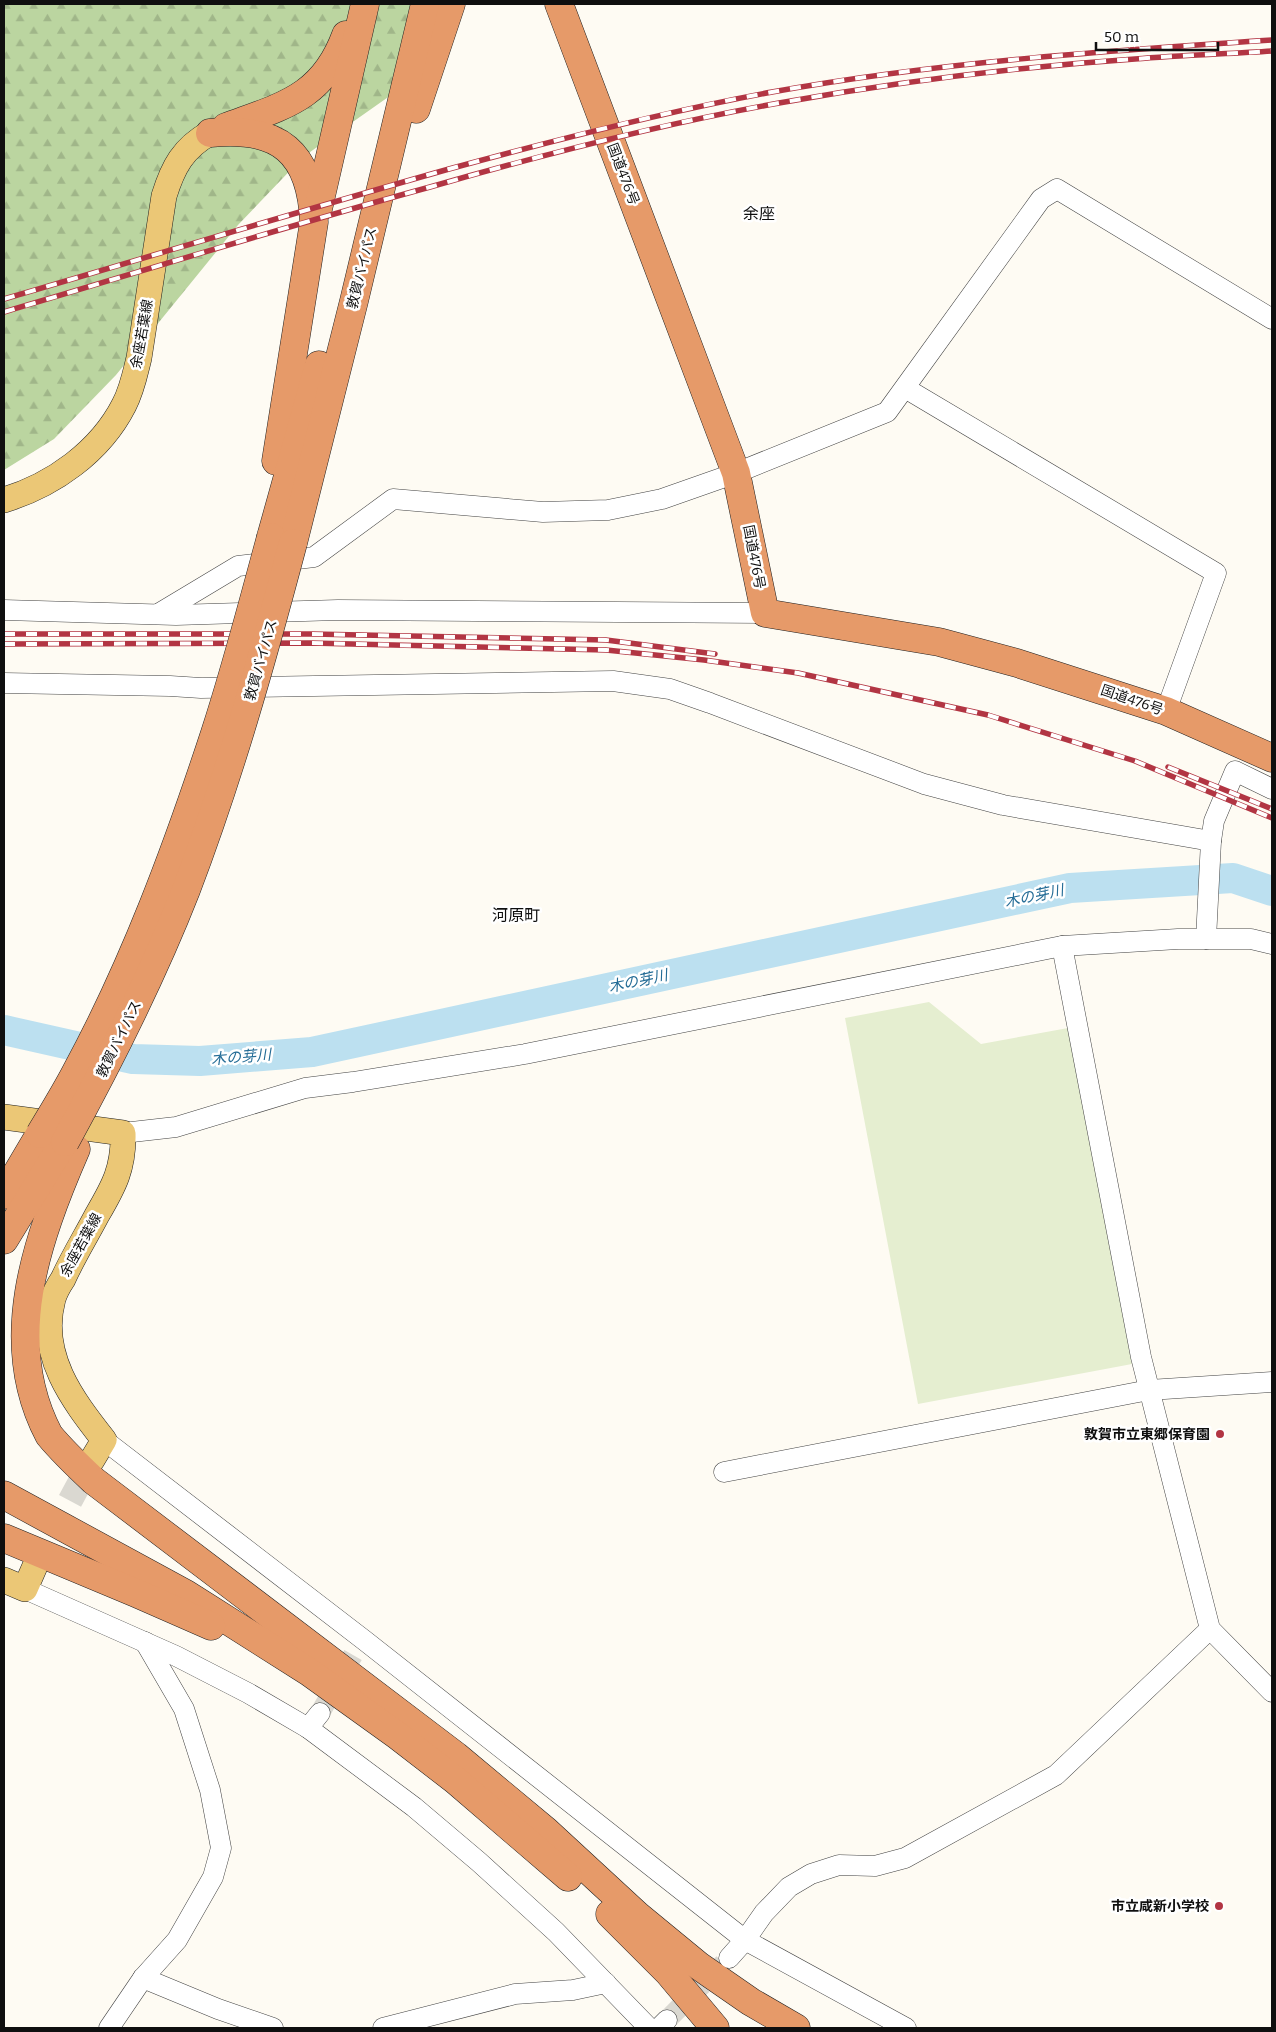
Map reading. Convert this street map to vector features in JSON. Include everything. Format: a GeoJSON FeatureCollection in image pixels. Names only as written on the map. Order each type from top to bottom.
{"type":"FeatureCollection","features":[{"type":"Feature","properties":{"kind":"highway"},"geometry":{"type":"LineString","coordinates":[[210,133],[278,108],[302,96],[320,82],[341,50],[356,4]]}},
{"type":"Feature","properties":{"kind":"highway"},"geometry":{"type":"LineString","coordinates":[[276,538],[314,222],[365,4]]}},
{"type":"Feature","properties":{"kind":"highway","name":"敦賀バイパス"},"geometry":{"type":"LineString","coordinates":[[4,1195],[60,1142],[76,1072],[134,951],[165,877],[216,732],[256,590],[276,538],[354,301],[426,4]]}},
{"type":"Feature","properties":{"kind":"highway"},"geometry":{"type":"LineString","coordinates":[[354,301],[451,4]]}},
{"type":"Feature","properties":{"kind":"highway","name":"国道476号"},"geometry":{"type":"LineString","coordinates":[[559,4],[736,472],[765,613],[939,642],[1017,663],[1166,711],[1272,758]]}},
{"type":"Feature","properties":{"kind":"highway","name":"敦賀バイパス"},"geometry":{"type":"LineString","coordinates":[[4,1240],[60,1142],[134,1030],[161,964],[258,671],[276,538],[318,370],[416,43]]}},
{"type":"Feature","properties":{"kind":"highway"},"geometry":{"type":"LineString","coordinates":[[210,133],[234,130],[255,133],[273,139],[287,149],[306,173],[311,187],[314,222]]}},
{"type":"Feature","properties":{"kind":"highway"},"geometry":{"type":"LineString","coordinates":[[60,1142],[23,1281],[15,1331],[17,1357],[23,1383],[34,1409],[48,1434],[68,1457],[94,1481],[456,1756],[519,1808],[678,1949],[744,1997],[796,2028]]}},
{"type":"Feature","properties":{"kind":"highway"},"geometry":{"type":"LineString","coordinates":[[4,1476],[197,1582],[411,1723]]}},
{"type":"Feature","properties":{"kind":"highway"},"geometry":{"type":"LineString","coordinates":[[4,1496],[186,1594],[267,1645],[357,1706],[456,1780],[592,1897],[668,1972],[715,2028]]}},
{"type":"Feature","properties":{"kind":"highway"},"geometry":{"type":"LineString","coordinates":[[4,1538],[127,1589],[228,1634],[357,1706]]}},
{"type":"Feature","properties":{"kind":"main road","name":"余座若葉線"},"geometry":{"type":"LineString","coordinates":[[7,500],[56,477],[86,454],[114,423],[125,404],[133,384],[139,358],[164,196],[171,174],[183,155],[195,142],[210,133]]}},
{"type":"Feature","properties":{"kind":"main road"},"geometry":{"type":"LineString","coordinates":[[4,1116],[123,1133]]}},
{"type":"Feature","properties":{"kind":"main road","name":"余座若葉線"},"geometry":{"type":"LineString","coordinates":[[98,1450],[56,1367],[50,1340],[50,1312],[53,1298],[61,1282],[118,1176],[123,1152],[123,1133]]}},
{"type":"Feature","properties":{"kind":"main road"},"geometry":{"type":"LineString","coordinates":[[14,1584],[35,1566]]}},
{"type":"Feature","properties":{"kind":"street"},"geometry":{"type":"LineString","coordinates":[[158,614],[238,566],[314,557],[393,499],[542,512],[608,510],[662,499],[736,472],[887,412],[1041,200],[1057,189],[1272,319]]}},
{"type":"Feature","properties":{"kind":"street"},"geometry":{"type":"LineString","coordinates":[[906,388],[1216,573],[1166,711]]}},
{"type":"Feature","properties":{"kind":"street"},"geometry":{"type":"LineString","coordinates":[[4,610],[176,615],[338,610],[765,613]]}},
{"type":"Feature","properties":{"kind":"street"},"geometry":{"type":"LineString","coordinates":[[4,683],[201,688],[613,681],[670,689],[686,694],[932,786],[1003,805],[1211,846]]}},
{"type":"Feature","properties":{"kind":"street"},"geometry":{"type":"LineString","coordinates":[[1207,929],[1214,821],[1235,771],[1272,789]]}},
{"type":"Feature","properties":{"kind":"street"},"geometry":{"type":"LineString","coordinates":[[123,1133],[176,1127],[305,1088],[525,1054],[1062,946],[1178,939],[1207,929],[1272,944]]}},
{"type":"Feature","properties":{"kind":"street"},"geometry":{"type":"LineString","coordinates":[[1062,946],[1141,1357],[1210,1629],[1272,1692]]}},
{"type":"Feature","properties":{"kind":"street"},"geometry":{"type":"LineString","coordinates":[[724,1472],[1149,1390],[1272,1382]]}},
{"type":"Feature","properties":{"kind":"street"},"geometry":{"type":"LineString","coordinates":[[98,1450],[745,1940],[906,2028]]}},
{"type":"Feature","properties":{"kind":"street"},"geometry":{"type":"LineString","coordinates":[[14,1584],[145,1642],[248,1693],[314,1720],[480,1862],[556,1932],[606,1983],[658,2026]]}},
{"type":"Feature","properties":{"kind":"street"},"geometry":{"type":"LineString","coordinates":[[729,1958],[782,1893],[811,1874],[839,1865],[875,1866],[905,1858],[1056,1775],[1210,1629]]}},
{"type":"Feature","properties":{"kind":"street"},"geometry":{"type":"LineString","coordinates":[[109,2028],[143,1978],[177,1940],[213,1877],[221,1848],[210,1790],[184,1708],[145,1642]]}},
{"type":"Feature","properties":{"kind":"street"},"geometry":{"type":"LineString","coordinates":[[143,1978],[218,2009],[273,2028]]}},
{"type":"Feature","properties":{"kind":"street"},"geometry":{"type":"LineString","coordinates":[[383,2028],[514,1994],[572,1990],[606,1983]]}},
{"type":"Feature","properties":{"kind":"green space"},"geometry":{"type":"Polygon","coordinates":[[[4,4],[464,4],[464,7],[450,47],[411,81],[303,157],[238,225],[116,375],[54,439],[4,470],[4,4]]]}},
{"type":"Feature","properties":{"kind":"green space"},"geometry":{"type":"Polygon","coordinates":[[[929,1002],[981,1044],[1068,1028],[1132,1364],[918,1404],[845,1018],[929,1002]]]}},
{"type":"Feature","properties":{"kind":"waterway","name":"木の芽川"},"geometry":{"type":"LineString","coordinates":[[4,1030],[133,1059],[200,1061],[312,1052],[1070,888],[1233,878],[1272,891]]}},
{"type":"Feature","properties":{"kind":"tunnel"},"geometry":{"type":"LineString","coordinates":[[35,1566],[92,1460]]}},
{"type":"Feature","properties":{"kind":"tunnel"},"geometry":{"type":"LineString","coordinates":[[320,1713],[353,1655]]}},
{"type":"Feature","properties":{"kind":"tunnel"},"geometry":{"type":"LineString","coordinates":[[667,2020],[729,1958]]}},
{"type":"Feature","properties":{"kind":"railway"},"geometry":{"type":"LineString","coordinates":[[4,299],[449,169],[690,108],[834,82],[959,65],[1084,53],[1272,40]]}},
{"type":"Feature","properties":{"kind":"railway"},"geometry":{"type":"LineString","coordinates":[[4,312],[376,202],[560,151],[691,120],[868,88],[957,76],[1090,62],[1272,51]]}},
{"type":"Feature","properties":{"kind":"railway"},"geometry":{"type":"LineString","coordinates":[[4,634],[312,634],[606,640],[715,654]]}},
{"type":"Feature","properties":{"kind":"railway"},"geometry":{"type":"LineString","coordinates":[[4,644],[310,643],[606,650],[704,660],[798,673],[988,715],[1135,761],[1272,818]]}},
{"type":"Feature","properties":{"kind":"railway"},"geometry":{"type":"LineString","coordinates":[[1168,767],[1272,809]]}},
{"type":"Feature","properties":{"kind":"place","name":"敦賀市立東郷保育園"},"geometry":{"type":"Point","coordinates":[1220,1434]}},
{"type":"Feature","properties":{"kind":"place","name":"市立咸新小学校"},"geometry":{"type":"Point","coordinates":[1219,1906]}},
{"type":"Feature","properties":{"kind":"district","name":"余座"},"geometry":{"type":"Point","coordinates":[759,213]}},
{"type":"Feature","properties":{"kind":"district","name":"河原町"},"geometry":{"type":"Point","coordinates":[516,915]}}]}
